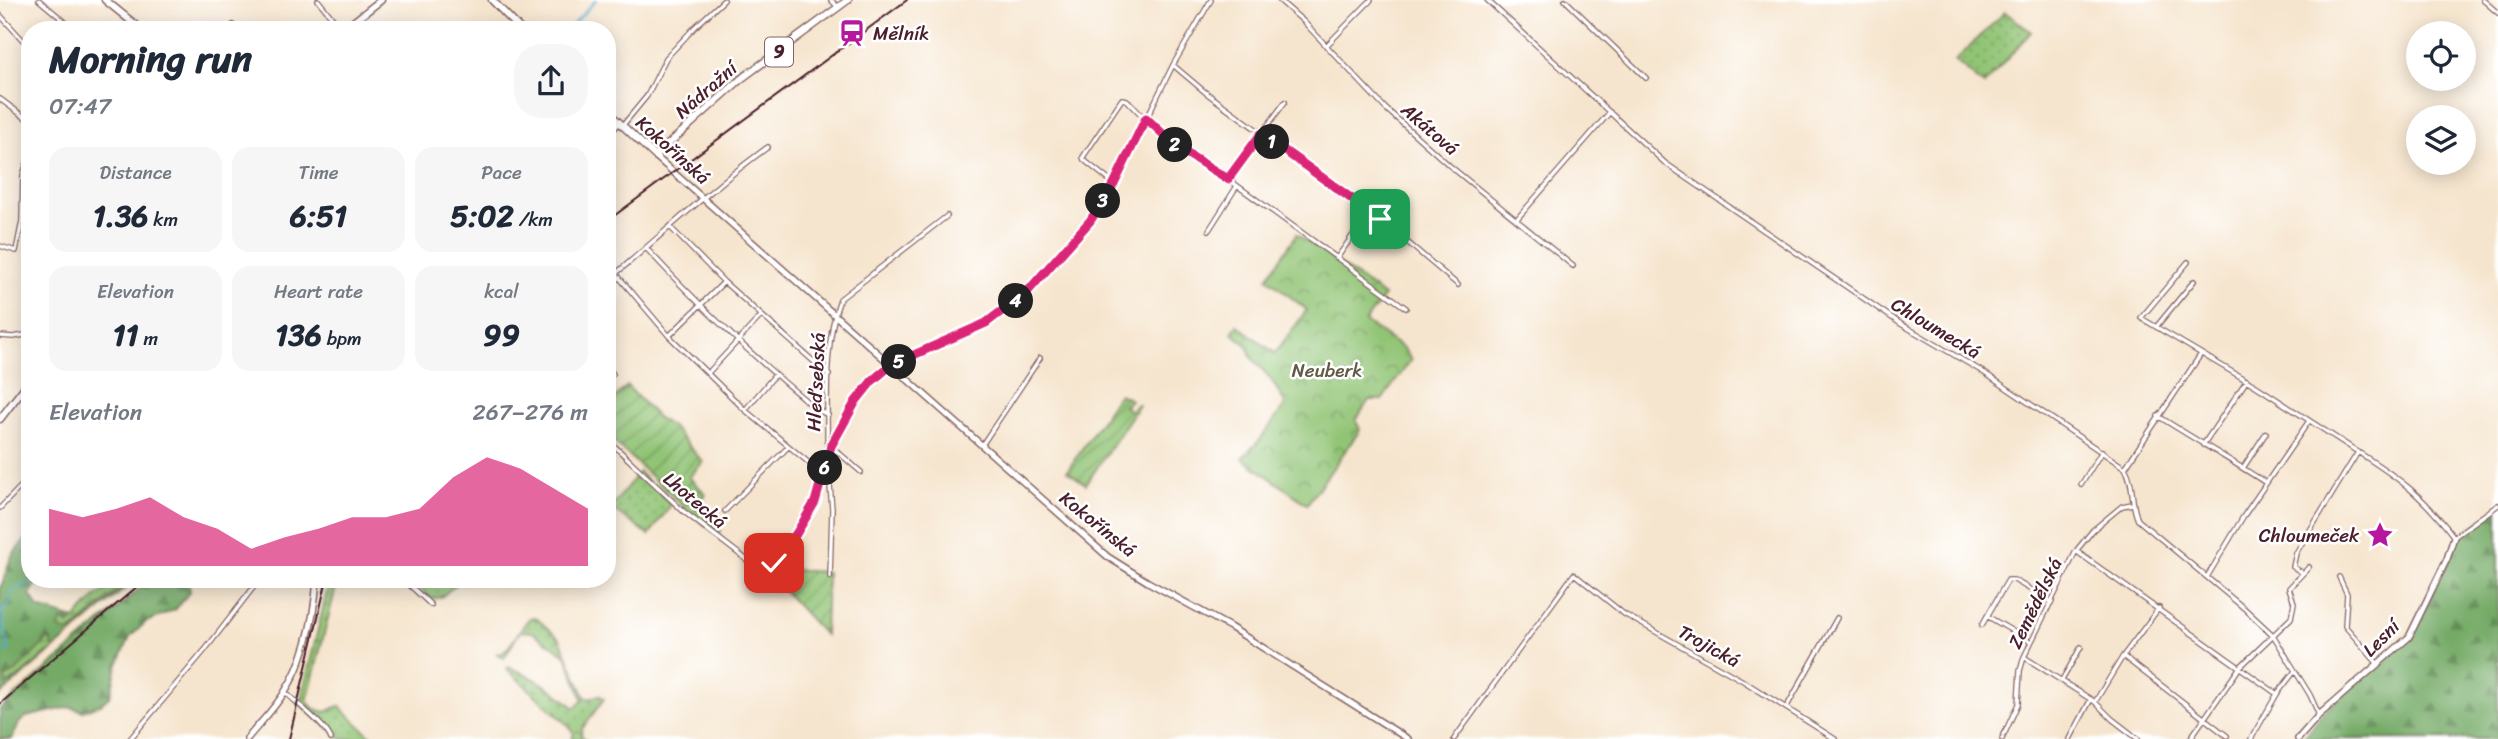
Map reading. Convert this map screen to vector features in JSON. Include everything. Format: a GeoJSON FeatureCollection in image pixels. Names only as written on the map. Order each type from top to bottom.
{"type":"FeatureCollection","features":[{"type":"Feature","properties":{"kind":"main road"},"geometry":{"type":"LineString","coordinates":[[105,0],[131,21]]}},
{"type":"Feature","properties":{"kind":"main road"},"geometry":{"type":"LineString","coordinates":[[354,21],[381,0]]}},
{"type":"Feature","properties":{"kind":"main road"},"geometry":{"type":"LineString","coordinates":[[492,0],[512,21]]}},
{"type":"Feature","properties":{"kind":"main road","name":"Nádražní"},"geometry":{"type":"LineString","coordinates":[[655,156],[741,79],[848,0]]}},
{"type":"Feature","properties":{"kind":"main road","name":"Kokořínská"},"geometry":{"type":"LineString","coordinates":[[616,120],[1108,557],[1230,627],[1408,739]]}},
{"type":"Feature","properties":{"kind":"main road"},"geometry":{"type":"LineString","coordinates":[[616,126],[619,122]]}},
{"type":"Feature","properties":{"kind":"main road"},"geometry":{"type":"LineString","coordinates":[[0,419],[21,392]]}},
{"type":"Feature","properties":{"kind":"main road","name":"Lesní"},"geometry":{"type":"LineString","coordinates":[[2298,739],[2319,715],[2409,637],[2447,559],[2454,537]]}},
{"type":"Feature","properties":{"kind":"main road"},"geometry":{"type":"LineString","coordinates":[[247,739],[285,692],[307,639],[316,588]]}},
{"type":"Feature","properties":{"kind":"street"},"geometry":{"type":"LineString","coordinates":[[39,0],[64,21]]}},
{"type":"Feature","properties":{"kind":"street"},"geometry":{"type":"LineString","coordinates":[[619,122],[647,96],[666,58],[724,0]]}},
{"type":"Feature","properties":{"kind":"street"},"geometry":{"type":"LineString","coordinates":[[831,0],[838,7]]}},
{"type":"Feature","properties":{"kind":"street"},"geometry":{"type":"LineString","coordinates":[[768,147],[701,197],[689,211],[616,274],[669,336],[745,410],[816,468],[822,467],[856,401],[872,381],[891,365],[965,334],[1008,308],[1028,291],[1090,221],[1114,184],[1173,65],[1211,0]]}},
{"type":"Feature","properties":{"kind":"street","name":"Akátová"},"geometry":{"type":"LineString","coordinates":[[1279,0],[1303,21],[1385,108],[1573,266]]}},
{"type":"Feature","properties":{"kind":"street"},"geometry":{"type":"LineString","coordinates":[[1326,46],[1371,0]]}},
{"type":"Feature","properties":{"kind":"street","name":"Chloumecká"},"geometry":{"type":"LineString","coordinates":[[1487,0],[1665,163],[1900,324],[1983,372],[2125,468]]}},
{"type":"Feature","properties":{"kind":"street"},"geometry":{"type":"LineString","coordinates":[[1565,0],[1646,78]]}},
{"type":"Feature","properties":{"kind":"street"},"geometry":{"type":"LineString","coordinates":[[2483,0],[2498,13]]}},
{"type":"Feature","properties":{"kind":"street"},"geometry":{"type":"LineString","coordinates":[[320,1],[335,21]]}},
{"type":"Feature","properties":{"kind":"street"},"geometry":{"type":"LineString","coordinates":[[0,15],[21,38]]}},
{"type":"Feature","properties":{"kind":"street"},"geometry":{"type":"LineString","coordinates":[[1173,65],[1261,134],[1380,219],[1458,285]]}},
{"type":"Feature","properties":{"kind":"street"},"geometry":{"type":"LineString","coordinates":[[0,99],[21,114]]}},
{"type":"Feature","properties":{"kind":"street"},"geometry":{"type":"LineString","coordinates":[[1114,184],[1084,160],[1084,154],[1122,99],[1127,100],[1178,148],[1228,179],[1406,308]]}},
{"type":"Feature","properties":{"kind":"street"},"geometry":{"type":"LineString","coordinates":[[1228,179],[1284,102]]}},
{"type":"Feature","properties":{"kind":"street"},"geometry":{"type":"LineString","coordinates":[[1516,220],[1610,112]]}},
{"type":"Feature","properties":{"kind":"street"},"geometry":{"type":"LineString","coordinates":[[1209,230],[1237,186]]}},
{"type":"Feature","properties":{"kind":"street"},"geometry":{"type":"LineString","coordinates":[[1380,219],[1398,195]]}},
{"type":"Feature","properties":{"kind":"street"},"geometry":{"type":"LineString","coordinates":[[1337,258],[1369,212]]}},
{"type":"Feature","properties":{"kind":"street"},"geometry":{"type":"LineString","coordinates":[[834,314],[840,299],[947,216]]}},
{"type":"Feature","properties":{"kind":"street"},"geometry":{"type":"LineString","coordinates":[[0,246],[16,251],[21,225]]}},
{"type":"Feature","properties":{"kind":"street"},"geometry":{"type":"LineString","coordinates":[[670,227],[724,282],[829,375]]}},
{"type":"Feature","properties":{"kind":"street"},"geometry":{"type":"LineString","coordinates":[[646,248],[699,307],[737,342],[816,409],[828,415]]}},
{"type":"Feature","properties":{"kind":"street"},"geometry":{"type":"LineString","coordinates":[[2188,262],[2141,318],[2246,380],[2409,487],[2430,506],[2454,537],[2498,505]]}},
{"type":"Feature","properties":{"kind":"street"},"geometry":{"type":"LineString","coordinates":[[2156,327],[2194,281]]}},
{"type":"Feature","properties":{"kind":"street"},"geometry":{"type":"LineString","coordinates":[[669,336],[724,282]]}},
{"type":"Feature","properties":{"kind":"street","name":"Hleďsebská"},"geometry":{"type":"LineString","coordinates":[[830,577],[832,509],[827,459],[834,314]]}},
{"type":"Feature","properties":{"kind":"street"},"geometry":{"type":"LineString","coordinates":[[708,373],[761,316]]}},
{"type":"Feature","properties":{"kind":"street"},"geometry":{"type":"LineString","coordinates":[[0,336],[21,336]]}},
{"type":"Feature","properties":{"kind":"street"},"geometry":{"type":"LineString","coordinates":[[2201,354],[2125,468],[2132,483],[2132,504],[2138,520],[2273,635],[2319,715]]}},
{"type":"Feature","properties":{"kind":"street"},"geometry":{"type":"LineString","coordinates":[[982,445],[1040,358]]}},
{"type":"Feature","properties":{"kind":"street"},"geometry":{"type":"LineString","coordinates":[[745,410],[775,375]]}},
{"type":"Feature","properties":{"kind":"street"},"geometry":{"type":"LineString","coordinates":[[2203,444],[2246,380]]}},
{"type":"Feature","properties":{"kind":"street"},"geometry":{"type":"LineString","coordinates":[[2158,416],[2221,453],[2266,484]]}},
{"type":"Feature","properties":{"kind":"street"},"geometry":{"type":"LineString","coordinates":[[2207,577],[2309,421]]}},
{"type":"Feature","properties":{"kind":"street"},"geometry":{"type":"LineString","coordinates":[[2243,468],[2266,433]]}},
{"type":"Feature","properties":{"kind":"street"},"geometry":{"type":"LineString","coordinates":[[831,446],[861,472]]}},
{"type":"Feature","properties":{"kind":"street"},"geometry":{"type":"LineString","coordinates":[[724,511],[788,447]]}},
{"type":"Feature","properties":{"kind":"street","name":"Lhotecká"},"geometry":{"type":"LineString","coordinates":[[616,448],[683,511],[764,573],[796,534],[815,502],[827,459]]}},
{"type":"Feature","properties":{"kind":"street"},"geometry":{"type":"LineString","coordinates":[[2081,485],[2102,451]]}},
{"type":"Feature","properties":{"kind":"street"},"geometry":{"type":"LineString","coordinates":[[2303,573],[2293,567],[2296,552],[2358,453]]}},
{"type":"Feature","properties":{"kind":"street"},"geometry":{"type":"LineString","coordinates":[[0,508],[21,486]]}},
{"type":"Feature","properties":{"kind":"street","name":"Zemědělská"},"geometry":{"type":"LineString","coordinates":[[2002,739],[2018,704],[2020,671],[2024,657],[2076,551],[2093,530],[2122,506],[2132,504]]}},
{"type":"Feature","properties":{"kind":"street"},"geometry":{"type":"LineString","coordinates":[[2076,551],[2277,694]]}},
{"type":"Feature","properties":{"kind":"street"},"geometry":{"type":"LineString","coordinates":[[2190,739],[2240,667],[2291,618],[2294,603],[2288,590],[2309,567]]}},
{"type":"Feature","properties":{"kind":"street","name":"Trojická"},"geometry":{"type":"LineString","coordinates":[[1454,739],[1574,574],[1624,614],[1835,739]]}},
{"type":"Feature","properties":{"kind":"street"},"geometry":{"type":"LineString","coordinates":[[2339,577],[2347,593],[2345,626],[2378,664]]}},
{"type":"Feature","properties":{"kind":"street"},"geometry":{"type":"LineString","coordinates":[[1982,625],[2008,580],[2014,580],[2052,602]]}},
{"type":"Feature","properties":{"kind":"street"},"geometry":{"type":"LineString","coordinates":[[130,739],[253,588]]}},
{"type":"Feature","properties":{"kind":"street"},"geometry":{"type":"LineString","coordinates":[[413,588],[431,605]]}},
{"type":"Feature","properties":{"kind":"street"},"geometry":{"type":"LineString","coordinates":[[2070,739],[2093,700],[2159,608]]}},
{"type":"Feature","properties":{"kind":"street"},"geometry":{"type":"LineString","coordinates":[[1987,616],[2031,642]]}},
{"type":"Feature","properties":{"kind":"street"},"geometry":{"type":"LineString","coordinates":[[1786,708],[1837,618]]}},
{"type":"Feature","properties":{"kind":"street"},"geometry":{"type":"LineString","coordinates":[[2062,680],[2081,647]]}},
{"type":"Feature","properties":{"kind":"street"},"geometry":{"type":"LineString","coordinates":[[2123,656],[2227,736]]}},
{"type":"Feature","properties":{"kind":"street"},"geometry":{"type":"LineString","coordinates":[[2024,657],[2093,700],[2138,739]]}},
{"type":"Feature","properties":{"kind":"street"},"geometry":{"type":"LineString","coordinates":[[2251,739],[2277,694],[2295,671]]}},
{"type":"Feature","properties":{"kind":"street"},"geometry":{"type":"LineString","coordinates":[[285,692],[303,711],[326,728],[331,739]]}},
{"type":"Feature","properties":{"kind":"green space"},"geometry":{"type":"Polygon","coordinates":[[[2005,12],[2031,32],[1984,85],[1955,61],[2005,12]]]}},
{"type":"Feature","properties":{"kind":"green space","name":"Neuberk"},"geometry":{"type":"Polygon","coordinates":[[[1297,234],[1384,296],[1365,322],[1404,349],[1411,360],[1382,400],[1369,400],[1356,420],[1360,430],[1307,504],[1242,458],[1259,441],[1286,404],[1270,378],[1252,358],[1246,344],[1232,333],[1237,325],[1275,353],[1307,310],[1267,278],[1297,234]]]}},
{"type":"Feature","properties":{"kind":"green space"},"geometry":{"type":"Polygon","coordinates":[[[627,386],[658,418],[672,427],[703,462],[689,477],[706,494],[695,507],[721,531],[718,535],[690,513],[616,443],[616,396],[627,386]]]}},
{"type":"Feature","properties":{"kind":"green space"},"geometry":{"type":"Polygon","coordinates":[[[1119,394],[1131,400],[1124,406],[1131,411],[1139,405],[1086,484],[1067,471],[1119,394]]]}},
{"type":"Feature","properties":{"kind":"green space"},"geometry":{"type":"Polygon","coordinates":[[[639,472],[671,505],[649,535],[616,511],[616,501],[639,472]]]}},
{"type":"Feature","properties":{"kind":"green space"},"geometry":{"type":"Polygon","coordinates":[[[2498,509],[2498,739],[2303,739],[2323,712],[2410,637],[2458,538],[2498,509]]]}},
{"type":"Feature","properties":{"kind":"green space"},"geometry":{"type":"Polygon","coordinates":[[[21,545],[21,588],[34,588],[30,594],[38,608],[75,619],[111,588],[125,588],[0,695],[0,587],[12,556],[21,545]]]}},
{"type":"Feature","properties":{"kind":"green space"},"geometry":{"type":"Polygon","coordinates":[[[775,569],[827,572],[825,635],[769,575],[775,569]]]}},
{"type":"Feature","properties":{"kind":"green space"},"geometry":{"type":"Polygon","coordinates":[[[110,588],[121,588],[73,630],[67,632],[59,628],[61,620],[69,625],[98,595],[110,588]]]}},
{"type":"Feature","properties":{"kind":"green space"},"geometry":{"type":"Polygon","coordinates":[[[141,588],[190,588],[176,609],[146,622],[130,637],[117,666],[110,696],[101,704],[83,711],[70,707],[26,717],[19,723],[12,739],[0,739],[0,709],[141,588]]]}},
{"type":"Feature","properties":{"kind":"green space"},"geometry":{"type":"Polygon","coordinates":[[[328,588],[336,588],[307,701],[314,709],[326,712],[339,706],[374,739],[341,739],[300,704],[328,588]]]}},
{"type":"Feature","properties":{"kind":"green space"},"geometry":{"type":"Polygon","coordinates":[[[419,588],[452,588],[441,597],[431,599],[419,588]]]}},
{"type":"Feature","properties":{"kind":"green space"},"geometry":{"type":"Polygon","coordinates":[[[535,617],[560,639],[585,697],[590,699],[599,695],[604,699],[582,729],[581,735],[585,739],[572,739],[574,733],[569,726],[507,669],[508,667],[535,679],[575,708],[583,700],[566,655],[532,632],[520,631],[530,618],[535,617]]]}},
{"type":"Feature","properties":{"kind":"green space"},"geometry":{"type":"Polygon","coordinates":[[[518,634],[504,658],[496,653],[501,654],[518,634]]]}},
{"type":"Feature","properties":{"kind":"green space"},"geometry":{"type":"Polygon","coordinates":[[[49,638],[54,649],[6,685],[5,678],[14,673],[49,638]]]}},
{"type":"Feature","properties":{"kind":"waterway"},"geometry":{"type":"LineString","coordinates":[[576,21],[596,0]]}},
{"type":"Feature","properties":{"kind":"waterway"},"geometry":{"type":"LineString","coordinates":[[0,653],[9,650],[1,612],[9,603],[12,590],[21,586]]}},
{"type":"Feature","properties":{"kind":"railway"},"geometry":{"type":"LineString","coordinates":[[616,214],[907,0]]}},
{"type":"Feature","properties":{"kind":"railway"},"geometry":{"type":"LineString","coordinates":[[0,704],[135,588]]}},
{"type":"Feature","properties":{"kind":"railway"},"geometry":{"type":"LineString","coordinates":[[289,739],[325,588]]}},
{"type":"Feature","properties":{"kind":"place","name":"Mělník"},"geometry":{"type":"Point","coordinates":[852,33]}},
{"type":"Feature","properties":{"kind":"place","name":"Chloumeček"},"geometry":{"type":"Point","coordinates":[2380,535]}},
{"type":"Feature","properties":{"kind":"route"},"geometry":{"type":"LineString","coordinates":[[774,563],[815,502],[831,446],[856,401],[872,381],[891,365],[986,323],[1028,291],[1090,221],[1114,184],[1146,118],[1178,148],[1228,179],[1261,134],[1380,219]]}}]}
